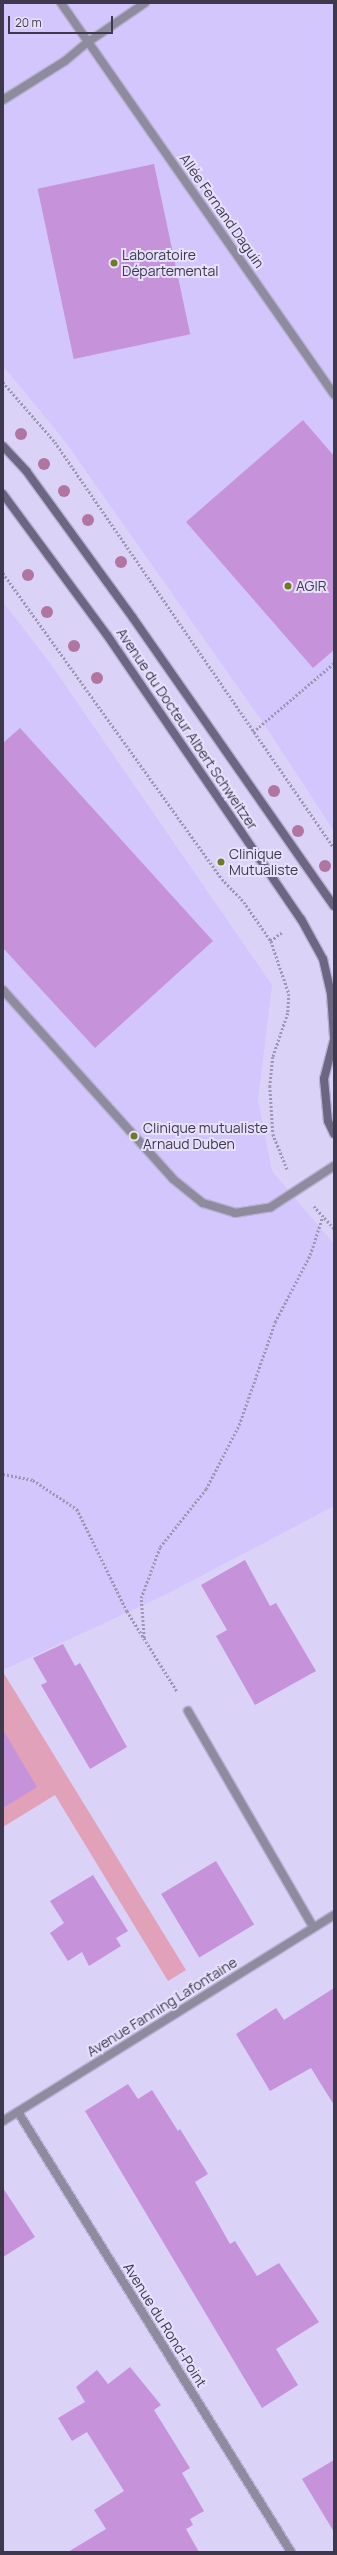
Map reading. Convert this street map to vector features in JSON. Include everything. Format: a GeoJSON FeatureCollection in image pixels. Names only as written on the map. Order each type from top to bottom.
{"type":"FeatureCollection","features":[{"type":"Feature","properties":{"kind":"main road","name":"Avenue du Docteur Albert Schweitzer"},"geometry":{"type":"LineString","coordinates":[[3,446],[27,472],[133,618],[334,906]]}},
{"type":"Feature","properties":{"kind":"main road","name":"Avenue du Docteur Albert Schweitzer"},"geometry":{"type":"LineString","coordinates":[[3,494],[108,635],[301,919],[323,959],[331,994],[334,1036]]}},
{"type":"Feature","properties":{"kind":"main road"},"geometry":{"type":"LineString","coordinates":[[334,1040],[324,1080],[328,1121],[334,1134]]}},
{"type":"Feature","properties":{"kind":"street","name":"Allée Fernand Daguin"},"geometry":{"type":"LineString","coordinates":[[62,3],[334,394]]}},
{"type":"Feature","properties":{"kind":"street"},"geometry":{"type":"LineString","coordinates":[[3,100],[66,61],[88,42],[145,3]]}},
{"type":"Feature","properties":{"kind":"street"},"geometry":{"type":"LineString","coordinates":[[3,990],[172,1178],[203,1203],[235,1213],[270,1207],[334,1166]]}},
{"type":"Feature","properties":{"kind":"street"},"geometry":{"type":"LineString","coordinates":[[188,1711],[313,1927]]}},
{"type":"Feature","properties":{"kind":"street","name":"Avenue Fanning Lafontaine"},"geometry":{"type":"LineString","coordinates":[[3,2121],[334,1915]]}},
{"type":"Feature","properties":{"kind":"street","name":"Avenue du Rond-Point"},"geometry":{"type":"LineString","coordinates":[[18,2112],[290,2552]]}},
{"type":"Feature","properties":{"kind":"path"},"geometry":{"type":"LineString","coordinates":[[3,382],[55,442],[334,848]]}},
{"type":"Feature","properties":{"kind":"path"},"geometry":{"type":"LineString","coordinates":[[3,573],[222,879],[244,902],[271,941],[288,994],[288,1013],[273,1057],[270,1086],[273,1134],[285,1166],[322,1218],[334,1228]]}},
{"type":"Feature","properties":{"kind":"path"},"geometry":{"type":"LineString","coordinates":[[254,732],[334,663]]}},
{"type":"Feature","properties":{"kind":"path"},"geometry":{"type":"LineString","coordinates":[[271,941],[301,919]]}},
{"type":"Feature","properties":{"kind":"path"},"geometry":{"type":"LineString","coordinates":[[144,1638],[141,1598],[160,1546],[206,1489],[239,1425],[275,1322],[310,1254],[322,1218]]}},
{"type":"Feature","properties":{"kind":"path"},"geometry":{"type":"LineString","coordinates":[[3,1474],[33,1480],[77,1509],[144,1638],[188,1711]]}},
{"type":"Feature","properties":{"kind":"shaded area"},"geometry":{"type":"Polygon","coordinates":[[[3,3],[334,3],[334,831],[264,724],[64,440],[3,366],[3,3]]]}},
{"type":"Feature","properties":{"kind":"shaded area","name":"Clinique mutualiste Arnaud Duben"},"geometry":{"type":"Polygon","coordinates":[[[3,602],[50,663],[272,985],[258,1100],[272,1171],[334,1244],[334,1506],[165,1595],[3,1670],[3,602]]]}},
{"type":"Feature","properties":{"kind":"shaded area"},"geometry":{"type":"Polygon","coordinates":[[[3,1672],[186,1970],[168,1981],[55,1795],[3,1827],[3,1672]]]}},
{"type":"Feature","properties":{"kind":"building","name":"Laboratoire Départemental"},"geometry":{"type":"Polygon","coordinates":[[[154,164],[190,334],[74,359],[38,189],[154,164]]]}},
{"type":"Feature","properties":{"kind":"building","name":"AGIR"},"geometry":{"type":"Polygon","coordinates":[[[303,420],[334,456],[334,650],[313,668],[186,522],[303,420]]]}},
{"type":"Feature","properties":{"kind":"building"},"geometry":{"type":"Polygon","coordinates":[[[20,728],[213,941],[95,1048],[3,948],[3,743],[20,728]]]}},
{"type":"Feature","properties":{"kind":"building"},"geometry":{"type":"Polygon","coordinates":[[[245,1560],[270,1606],[276,1603],[316,1671],[255,1705],[216,1636],[227,1630],[201,1585],[245,1560]]]}},
{"type":"Feature","properties":{"kind":"building"},"geometry":{"type":"Polygon","coordinates":[[[63,1644],[75,1666],[80,1663],[127,1747],[90,1769],[41,1685],[47,1682],[33,1658],[63,1644]]]}},
{"type":"Feature","properties":{"kind":"building"},"geometry":{"type":"Polygon","coordinates":[[[3,1730],[37,1787],[3,1808],[3,1730]]]}},
{"type":"Feature","properties":{"kind":"building"},"geometry":{"type":"Polygon","coordinates":[[[216,1861],[254,1924],[199,1957],[161,1894],[216,1861]]]}},
{"type":"Feature","properties":{"kind":"building"},"geometry":{"type":"Polygon","coordinates":[[[93,1875],[128,1931],[116,1938],[121,1946],[89,1966],[82,1952],[68,1961],[50,1933],[64,1923],[50,1901],[93,1875]]]}},
{"type":"Feature","properties":{"kind":"building"},"geometry":{"type":"Polygon","coordinates":[[[334,1988],[334,2105],[311,2068],[270,2091],[236,2034],[276,2008],[284,2020],[334,1988]]]}},
{"type":"Feature","properties":{"kind":"building"},"geometry":{"type":"Polygon","coordinates":[[[128,2084],[138,2099],[152,2090],[178,2131],[180,2129],[208,2174],[195,2182],[230,2244],[235,2241],[257,2276],[279,2263],[319,2322],[276,2349],[298,2385],[262,2408],[85,2111],[128,2084]]]}},
{"type":"Feature","properties":{"kind":"building"},"geometry":{"type":"Polygon","coordinates":[[[3,2188],[35,2237],[3,2257],[3,2188]]]}},
{"type":"Feature","properties":{"kind":"building"},"geometry":{"type":"Polygon","coordinates":[[[130,2367],[161,2405],[154,2410],[190,2468],[182,2473],[204,2511],[190,2519],[193,2525],[186,2529],[199,2552],[68,2552],[106,2529],[94,2510],[124,2491],[87,2432],[72,2441],[58,2418],[85,2402],[76,2387],[97,2370],[108,2384],[130,2367]]]}},
{"type":"Feature","properties":{"kind":"building"},"geometry":{"type":"Polygon","coordinates":[[[334,2460],[334,2532],[302,2479],[334,2460]]]}},
{"type":"Feature","properties":{"kind":"place","name":"Laboratoire Départemental"},"geometry":{"type":"Point","coordinates":[114,263]}},
{"type":"Feature","properties":{"kind":"place","name":"AGIR"},"geometry":{"type":"Point","coordinates":[288,586]}},
{"type":"Feature","properties":{"kind":"place","name":"Clinique Mutualiste"},"geometry":{"type":"Point","coordinates":[221,862]}},
{"type":"Feature","properties":{"kind":"place","name":"Clinique mutualiste Arnaud Duben"},"geometry":{"type":"Point","coordinates":[134,1136]}}]}
